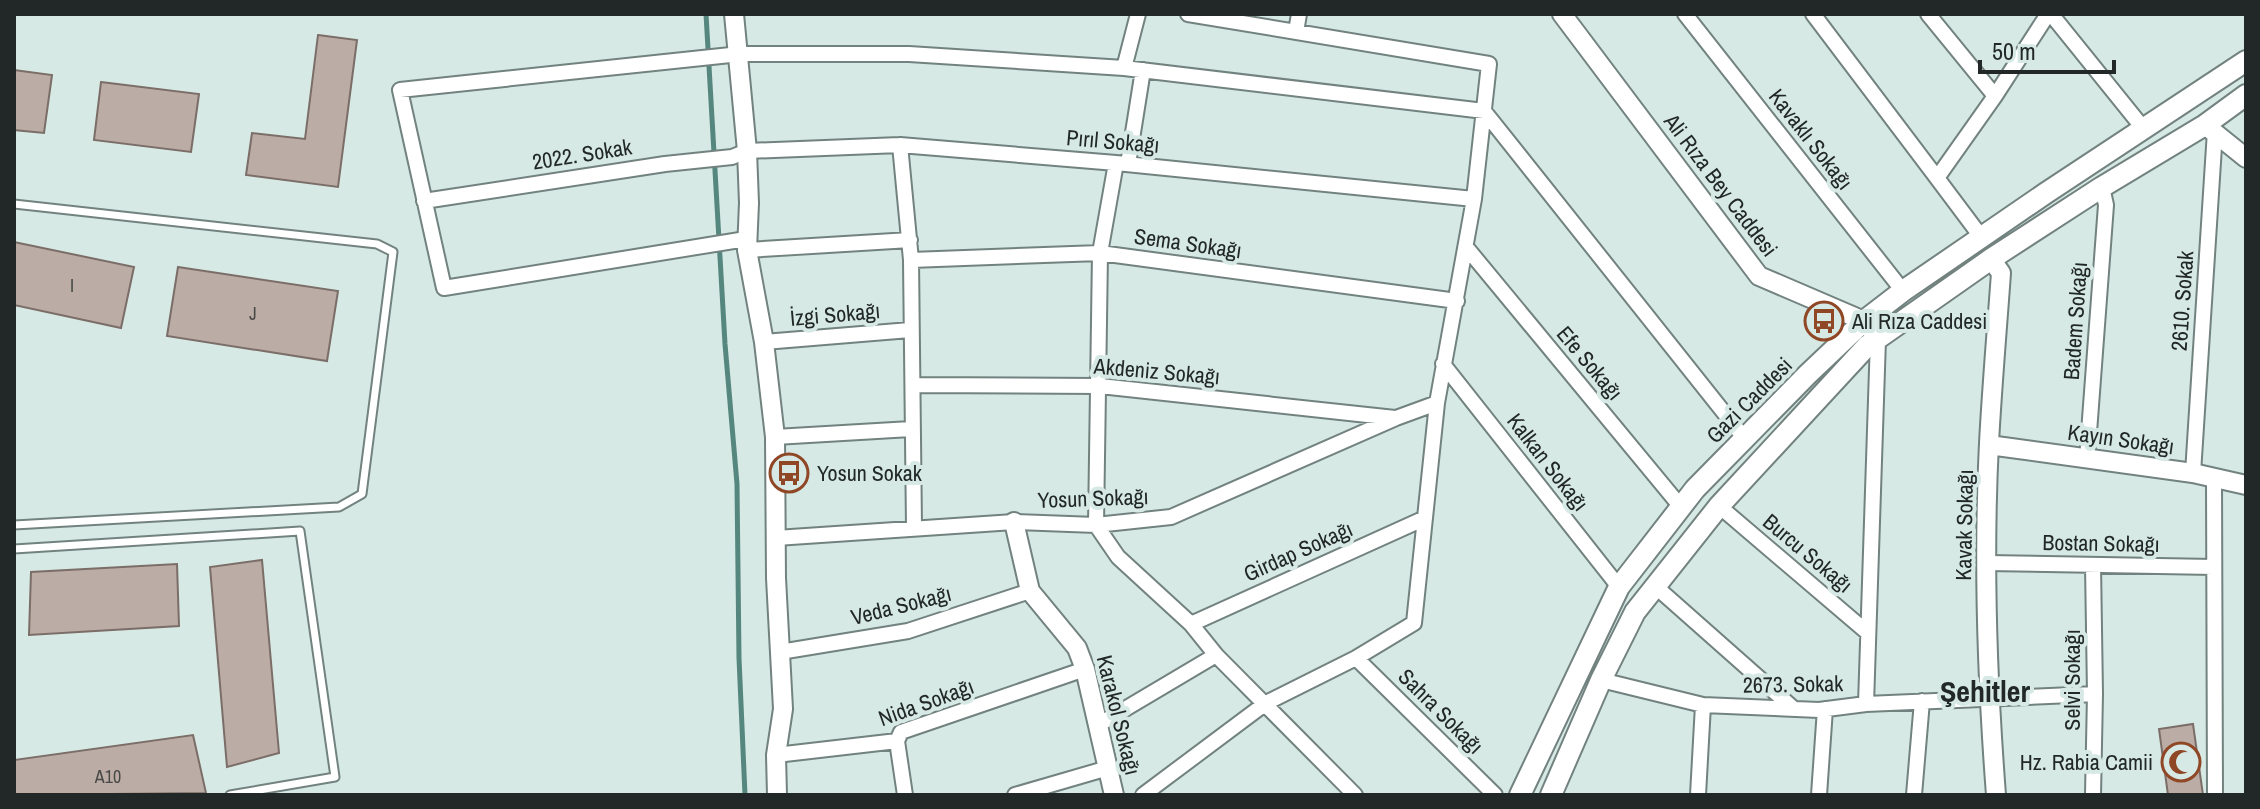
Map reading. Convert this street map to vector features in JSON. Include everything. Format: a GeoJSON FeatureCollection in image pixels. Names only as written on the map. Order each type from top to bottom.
{"type":"FeatureCollection","features":[{"type":"Feature","properties":{"kind":"main road","name":"Gazi Caddesi"},"geometry":{"type":"LineString","coordinates":[[1520,795],[1619,587],[1695,489],[1864,321],[1903,291],[2246,61]]}},
{"type":"Feature","properties":{"kind":"main road"},"geometry":{"type":"LineString","coordinates":[[1551,795],[1601,680],[1635,612],[1719,506],[1867,346],[1991,259],[2102,187],[2210,128],[2246,95]]}},
{"type":"Feature","properties":{"kind":"street"},"geometry":{"type":"LineString","coordinates":[[734,14],[739,154],[749,203],[743,243],[764,342],[775,437],[783,709],[776,755],[777,795]]}},
{"type":"Feature","properties":{"kind":"street"},"geometry":{"type":"LineString","coordinates":[[1124,68],[1138,14]]}},
{"type":"Feature","properties":{"kind":"street"},"geometry":{"type":"LineString","coordinates":[[1296,32],[1299,14]]}},
{"type":"Feature","properties":{"kind":"street","name":"Ali Rıza Bey Caddesi"},"geometry":{"type":"LineString","coordinates":[[1562,14],[1759,276],[1864,321],[1878,339]]}},
{"type":"Feature","properties":{"kind":"street","name":"Kavaklı Sokağı"},"geometry":{"type":"LineString","coordinates":[[1685,14],[1903,291]]}},
{"type":"Feature","properties":{"kind":"street"},"geometry":{"type":"LineString","coordinates":[[1928,14],[1995,96]]}},
{"type":"Feature","properties":{"kind":"street"},"geometry":{"type":"LineString","coordinates":[[1937,178],[2049,14],[2143,128]]}},
{"type":"Feature","properties":{"kind":"street"},"geometry":{"type":"LineString","coordinates":[[1143,795],[1266,703],[1356,658],[1414,623],[1437,403],[1474,199],[1489,64],[1197,15]]}},
{"type":"Feature","properties":{"kind":"street"},"geometry":{"type":"LineString","coordinates":[[1818,16],[1982,238]]}},
{"type":"Feature","properties":{"kind":"street"},"geometry":{"type":"LineString","coordinates":[[910,240],[704,245],[444,288],[400,90],[734,55],[909,54],[1124,68],[1484,111],[1745,439]]}},
{"type":"Feature","properties":{"kind":"street"},"geometry":{"type":"LineString","coordinates":[[1143,70],[1100,253],[1096,525],[1118,557],[1191,624],[1216,655],[1355,795]]}},
{"type":"Feature","properties":{"kind":"street"},"geometry":{"type":"LineString","coordinates":[[2210,128],[2246,158]]}},
{"type":"Feature","properties":{"kind":"street","name":"2610. Sokak"},"geometry":{"type":"LineString","coordinates":[[2193,473],[2210,128]]}},
{"type":"Feature","properties":{"kind":"street"},"geometry":{"type":"LineString","coordinates":[[900,145],[911,260],[914,527]]}},
{"type":"Feature","properties":{"kind":"street","name":"Pırıl Sokağı"},"geometry":{"type":"LineString","coordinates":[[739,154],[900,145],[1474,199]]}},
{"type":"Feature","properties":{"kind":"street","name":"2022. Sokak"},"geometry":{"type":"LineString","coordinates":[[424,201],[739,154]]}},
{"type":"Feature","properties":{"kind":"street","name":"Badem Sokağı"},"geometry":{"type":"LineString","coordinates":[[2087,459],[2106,205],[2102,187]]}},
{"type":"Feature","properties":{"kind":"street","name":"Efe Sokağı"},"geometry":{"type":"LineString","coordinates":[[1466,247],[1681,507]]}},
{"type":"Feature","properties":{"kind":"street","name":"Sema Sokağı"},"geometry":{"type":"LineString","coordinates":[[911,260],[1100,253],[1457,301]]}},
{"type":"Feature","properties":{"kind":"street","name":"Kavak Sokağı"},"geometry":{"type":"LineString","coordinates":[[1991,259],[2001,273],[1989,445],[1987,563],[1988,697],[1996,795]]}},
{"type":"Feature","properties":{"kind":"street","name":"İzgi Sokağı"},"geometry":{"type":"LineString","coordinates":[[764,342],[910,330]]}},
{"type":"Feature","properties":{"kind":"street"},"geometry":{"type":"LineString","coordinates":[[1866,704],[1878,339]]}},
{"type":"Feature","properties":{"kind":"street","name":"Kalkan Sokağı"},"geometry":{"type":"LineString","coordinates":[[1443,364],[1619,587]]}},
{"type":"Feature","properties":{"kind":"street","name":"Akdeniz Sokağı"},"geometry":{"type":"LineString","coordinates":[[913,385],[1100,386],[1396,418]]}},
{"type":"Feature","properties":{"kind":"street","name":"Yosun Sokağı"},"geometry":{"type":"LineString","coordinates":[[776,538],[1014,522],[1096,525],[1171,517],[1437,403]]}},
{"type":"Feature","properties":{"kind":"street"},"geometry":{"type":"LineString","coordinates":[[775,437],[911,429]]}},
{"type":"Feature","properties":{"kind":"street","name":"Kayın Sokağı"},"geometry":{"type":"LineString","coordinates":[[1989,445],[2193,473],[2246,485]]}},
{"type":"Feature","properties":{"kind":"street"},"geometry":{"type":"LineString","coordinates":[[2214,479],[2215,795]]}},
{"type":"Feature","properties":{"kind":"street","name":"Burcu Sokağı"},"geometry":{"type":"LineString","coordinates":[[1719,506],[1868,633]]}},
{"type":"Feature","properties":{"kind":"street","name":"Girdap Sokağı"},"geometry":{"type":"LineString","coordinates":[[1191,624],[1423,519]]}},
{"type":"Feature","properties":{"kind":"street","name":"Karakol Sokağı"},"geometry":{"type":"LineString","coordinates":[[1014,522],[1030,591],[1077,648],[1085,669],[1114,795]]}},
{"type":"Feature","properties":{"kind":"street","name":"Bostan Sokağı"},"geometry":{"type":"LineString","coordinates":[[1987,563],[2214,567]]}},
{"type":"Feature","properties":{"kind":"street","name":"Selvi Sokağı"},"geometry":{"type":"LineString","coordinates":[[2093,565],[2093,795]]}},
{"type":"Feature","properties":{"kind":"street"},"geometry":{"type":"LineString","coordinates":[[1655,586],[1794,709]]}},
{"type":"Feature","properties":{"kind":"street","name":"Veda Sokağı"},"geometry":{"type":"LineString","coordinates":[[780,652],[908,631],[1030,591]]}},
{"type":"Feature","properties":{"kind":"street"},"geometry":{"type":"LineString","coordinates":[[1098,725],[1216,655]]}},
{"type":"Feature","properties":{"kind":"street","name":"Sahra Sokağı"},"geometry":{"type":"LineString","coordinates":[[1356,658],[1495,795]]}},
{"type":"Feature","properties":{"kind":"street","name":"Nida Sokağı"},"geometry":{"type":"LineString","coordinates":[[776,755],[897,741],[901,732],[1085,669]]}},
{"type":"Feature","properties":{"kind":"street","name":"2673. Sokak"},"geometry":{"type":"LineString","coordinates":[[1601,680],[1703,705],[1794,709],[2095,694]]}},
{"type":"Feature","properties":{"kind":"street"},"geometry":{"type":"LineString","coordinates":[[1914,795],[1922,701]]}},
{"type":"Feature","properties":{"kind":"street"},"geometry":{"type":"LineString","coordinates":[[1698,795],[1703,705]]}},
{"type":"Feature","properties":{"kind":"street"},"geometry":{"type":"LineString","coordinates":[[1819,795],[1825,709]]}},
{"type":"Feature","properties":{"kind":"street"},"geometry":{"type":"LineString","coordinates":[[897,741],[905,795]]}},
{"type":"Feature","properties":{"kind":"street"},"geometry":{"type":"LineString","coordinates":[[1015,795],[1108,768]]}},
{"type":"Feature","properties":{"kind":"lane"},"geometry":{"type":"LineString","coordinates":[[14,204],[377,244],[393,252],[362,494],[339,507],[14,525]]}},
{"type":"Feature","properties":{"kind":"lane"},"geometry":{"type":"LineString","coordinates":[[14,549],[300,531],[335,777],[230,795]]}},
{"type":"Feature","properties":{"kind":"building"},"geometry":{"type":"Polygon","coordinates":[[[318,35],[357,40],[338,187],[246,175],[252,133],[305,139],[318,35]]]}},
{"type":"Feature","properties":{"kind":"building"},"geometry":{"type":"Polygon","coordinates":[[[14,70],[52,75],[44,133],[14,130],[14,70]]]}},
{"type":"Feature","properties":{"kind":"building"},"geometry":{"type":"Polygon","coordinates":[[[101,82],[199,94],[191,152],[94,140],[101,82]]]}},
{"type":"Feature","properties":{"kind":"building"},"geometry":{"type":"Polygon","coordinates":[[[14,242],[134,267],[121,328],[14,305],[14,242]]]}},
{"type":"Feature","properties":{"kind":"building"},"geometry":{"type":"Polygon","coordinates":[[[178,267],[338,291],[327,361],[167,336],[178,267]]]}},
{"type":"Feature","properties":{"kind":"building"},"geometry":{"type":"Polygon","coordinates":[[[262,560],[279,753],[227,767],[210,567],[262,560]]]}},
{"type":"Feature","properties":{"kind":"building"},"geometry":{"type":"Polygon","coordinates":[[[177,564],[179,626],[29,635],[31,572],[177,564]]]}},
{"type":"Feature","properties":{"kind":"building","name":"Hz. Rabia Camii"},"geometry":{"type":"Polygon","coordinates":[[[2193,724],[2203,795],[2168,795],[2159,729],[2193,724]]]}},
{"type":"Feature","properties":{"kind":"building"},"geometry":{"type":"Polygon","coordinates":[[[193,735],[206,793],[14,795],[14,760],[193,735]]]}},
{"type":"Feature","properties":{"kind":"waterway"},"geometry":{"type":"LineString","coordinates":[[706,14],[725,344],[737,484],[739,658],[745,795]]}},
{"type":"Feature","properties":{"kind":"place","name":"Ali Rıza Caddesi"},"geometry":{"type":"Point","coordinates":[1824,321]}},
{"type":"Feature","properties":{"kind":"place","name":"Yosun Sokak"},"geometry":{"type":"Point","coordinates":[789,473]}},
{"type":"Feature","properties":{"kind":"place","name":"Hz. Rabia Camii"},"geometry":{"type":"Point","coordinates":[2181,762]}},
{"type":"Feature","properties":{"kind":"district","name":"Şehitler"},"geometry":{"type":"Point","coordinates":[1985,692]}}]}
